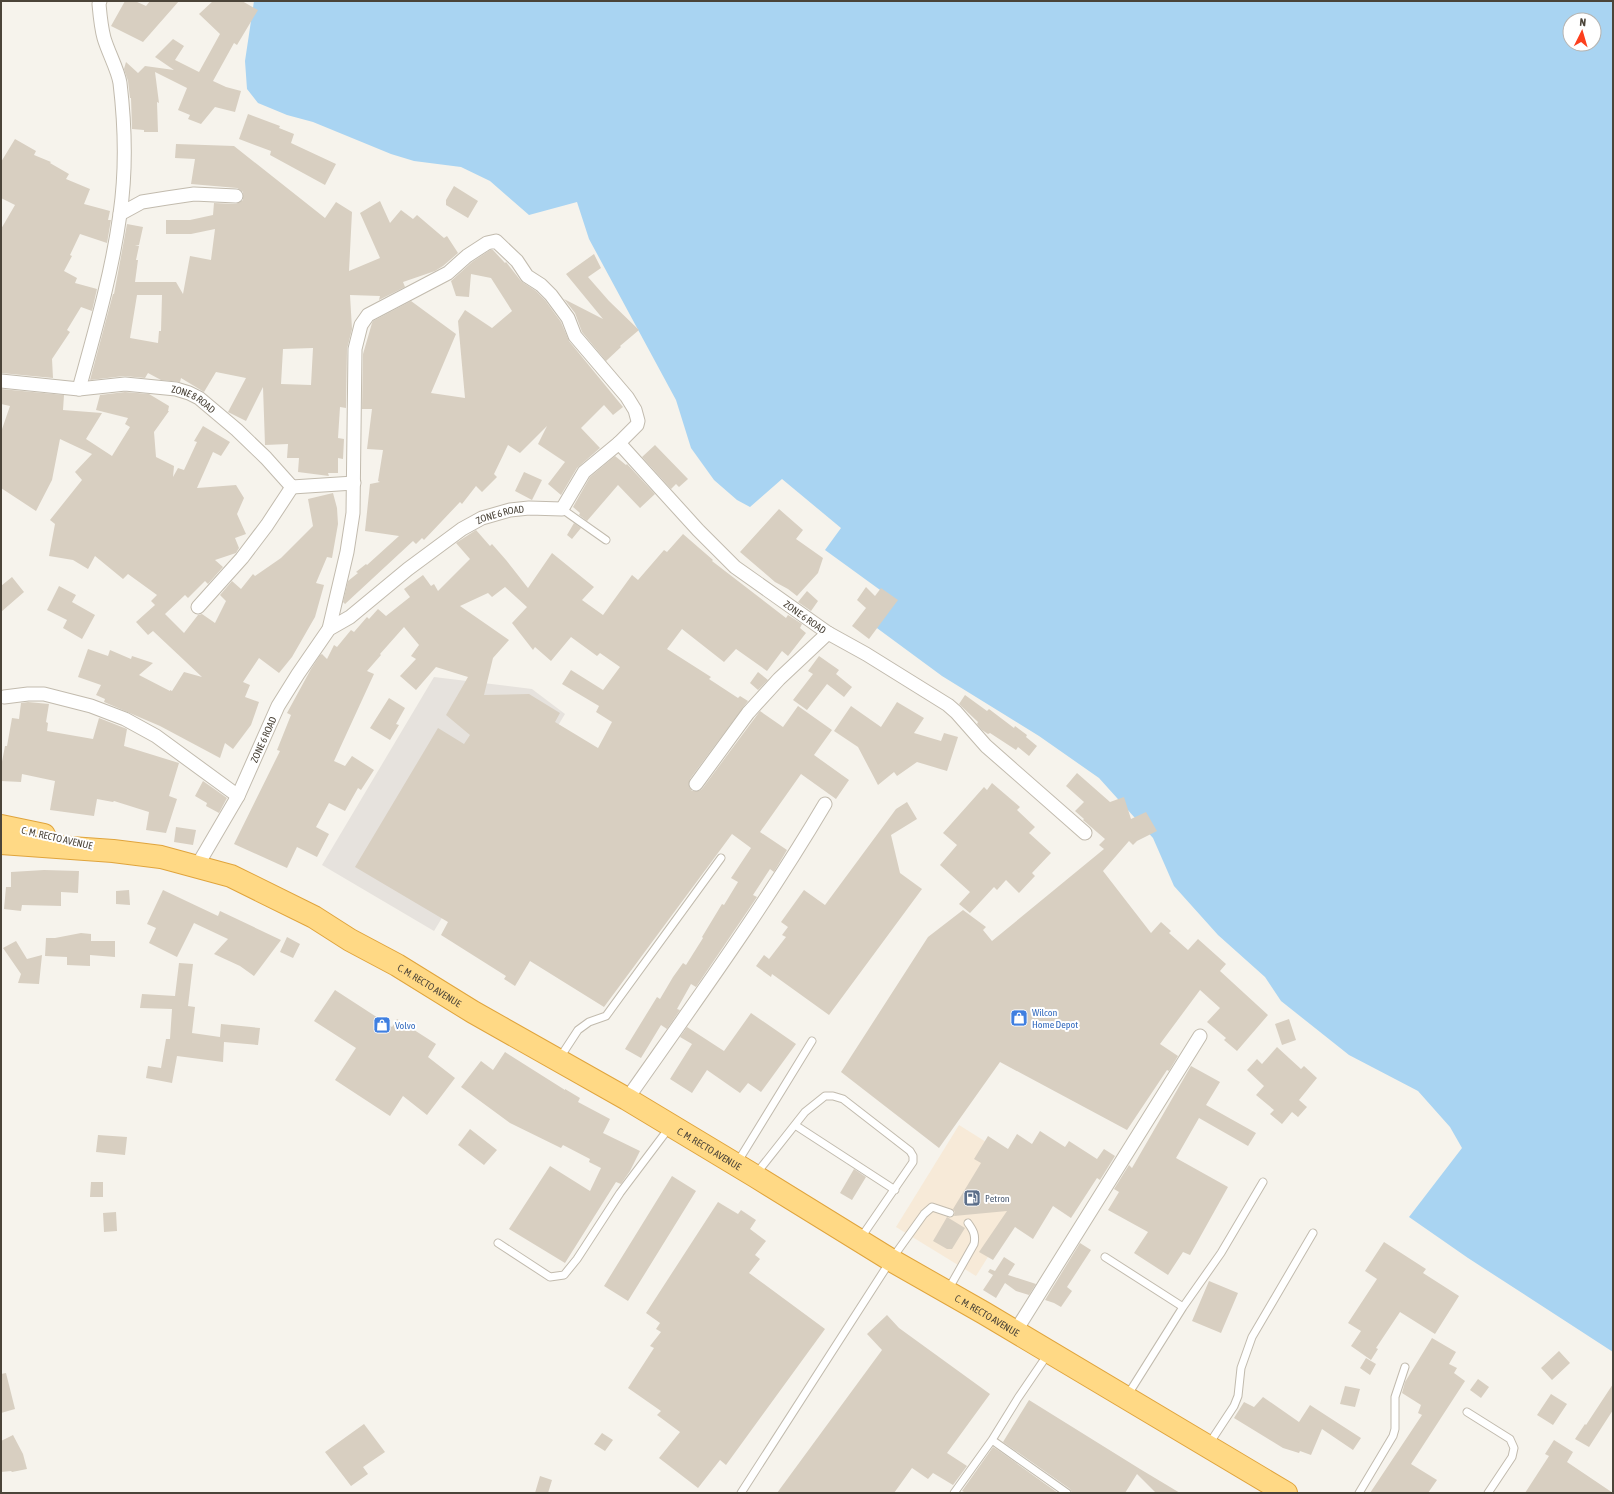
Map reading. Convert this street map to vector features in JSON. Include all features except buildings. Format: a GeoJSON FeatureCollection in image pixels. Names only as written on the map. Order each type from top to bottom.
{"type":"FeatureCollection","features":[{"type":"Feature","properties":{"kind":"highway","name":"C. M. RECTO AVENUE"},"geometry":{"type":"LineString","coordinates":[[1,826],[113,851]]}},
{"type":"Feature","properties":{"kind":"highway","name":"C. M. RECTO AVENUE"},"geometry":{"type":"LineString","coordinates":[[1,843],[113,851],[161,857],[231,876],[314,917],[350,940],[397,965],[473,1012],[627,1099],[891,1260],[1126,1397],[1286,1493]]}},
{"type":"Feature","properties":{"kind":"street"},"geometry":{"type":"LineString","coordinates":[[79,389],[105,286],[120,214],[123,183],[123,122],[120,81],[103,36],[99,4],[100,1]]}},
{"type":"Feature","properties":{"kind":"street"},"geometry":{"type":"LineString","coordinates":[[120,214],[142,202],[161,199],[194,194],[236,196]]}},
{"type":"Feature","properties":{"kind":"street"},"geometry":{"type":"LineString","coordinates":[[329,629],[347,552],[353,512],[354,365],[357,339],[361,325],[368,316],[448,273],[466,256],[487,243],[496,242],[503,247],[517,261],[527,276],[541,285],[550,295],[568,318],[575,336],[627,397],[635,410],[638,421],[637,425],[619,443],[584,472],[562,509]]}},
{"type":"Feature","properties":{"kind":"street","name":"ZONE 8 ROAD"},"geometry":{"type":"LineString","coordinates":[[1,381],[79,389],[125,384],[176,389],[189,393],[200,398],[238,430],[292,487]]}},
{"type":"Feature","properties":{"kind":"street","name":"ZONE 6 ROAD"},"geometry":{"type":"LineString","coordinates":[[619,443],[698,530],[735,567],[828,633],[866,654],[952,708],[986,746],[1085,833]]}},
{"type":"Feature","properties":{"kind":"street"},"geometry":{"type":"LineString","coordinates":[[198,607],[242,558],[292,487],[354,483]]}},
{"type":"Feature","properties":{"kind":"street","name":"ZONE 6 ROAD"},"geometry":{"type":"LineString","coordinates":[[197,866],[238,796],[278,706],[329,629],[350,617],[408,569],[462,529],[482,518],[510,510],[529,508],[562,509]]}},
{"type":"Feature","properties":{"kind":"street"},"geometry":{"type":"LineString","coordinates":[[696,784],[748,713],[779,679],[828,633]]}},
{"type":"Feature","properties":{"kind":"street"},"geometry":{"type":"LineString","coordinates":[[4,697],[44,694],[91,706],[125,719],[156,736],[238,796]]}},
{"type":"Feature","properties":{"kind":"street"},"geometry":{"type":"LineString","coordinates":[[627,1099],[749,925],[825,804]]}},
{"type":"Feature","properties":{"kind":"street"},"geometry":{"type":"LineString","coordinates":[[1015,1332],[1200,1036]]}},
{"type":"Feature","properties":{"kind":"lane"},"geometry":{"type":"LineString","coordinates":[[562,509],[606,540]]}},
{"type":"Feature","properties":{"kind":"lane"},"geometry":{"type":"LineString","coordinates":[[558,1061],[578,1030],[588,1022],[606,1016],[721,858]]}},
{"type":"Feature","properties":{"kind":"lane"},"geometry":{"type":"LineString","coordinates":[[736,1165],[812,1041]]}},
{"type":"Feature","properties":{"kind":"lane"},"geometry":{"type":"LineString","coordinates":[[755,1176],[805,1112],[825,1096],[833,1096],[843,1099],[910,1151],[913,1156],[913,1162],[859,1240]]}},
{"type":"Feature","properties":{"kind":"lane"},"geometry":{"type":"LineString","coordinates":[[795,1125],[895,1190]]}},
{"type":"Feature","properties":{"kind":"lane"},"geometry":{"type":"LineString","coordinates":[[498,1243],[550,1277],[564,1275],[577,1259],[620,1193],[670,1126]]}},
{"type":"Feature","properties":{"kind":"lane"},"geometry":{"type":"LineString","coordinates":[[1126,1397],[1183,1307],[1221,1253],[1263,1182]]}},
{"type":"Feature","properties":{"kind":"lane"},"geometry":{"type":"LineString","coordinates":[[741,1493],[891,1260],[924,1214],[932,1207],[950,1213]]}},
{"type":"Feature","properties":{"kind":"lane"},"geometry":{"type":"LineString","coordinates":[[946,1292],[974,1244],[974,1232],[968,1223]]}},
{"type":"Feature","properties":{"kind":"lane"},"geometry":{"type":"LineString","coordinates":[[1208,1446],[1234,1406],[1238,1396],[1241,1368],[1252,1337],[1313,1233]]}},
{"type":"Feature","properties":{"kind":"lane"},"geometry":{"type":"LineString","coordinates":[[1105,1257],[1183,1307]]}},
{"type":"Feature","properties":{"kind":"lane"},"geometry":{"type":"LineString","coordinates":[[954,1493],[992,1440],[1049,1352]]}},
{"type":"Feature","properties":{"kind":"lane"},"geometry":{"type":"LineString","coordinates":[[1359,1493],[1393,1436],[1395,1429],[1395,1397],[1405,1366]]}},
{"type":"Feature","properties":{"kind":"lane"},"geometry":{"type":"LineString","coordinates":[[1467,1412],[1510,1439],[1514,1448],[1512,1457],[1488,1493]]}},
{"type":"Feature","properties":{"kind":"lane"},"geometry":{"type":"LineString","coordinates":[[992,1440],[1067,1493]]}},
{"type":"Feature","properties":{"kind":"shaded area"},"geometry":{"type":"Polygon","coordinates":[[[434,677],[532,689],[565,714],[434,931],[322,865],[434,677]]]}},
{"type":"Feature","properties":{"kind":"shaded area"},"geometry":{"type":"Polygon","coordinates":[[[959,1125],[1039,1175],[976,1276],[896,1227],[959,1125]]]}},
{"type":"Feature","properties":{"kind":"water"},"geometry":{"type":"Polygon","coordinates":[[[254,1],[1613,1],[1613,1352],[1468,1258],[1409,1217],[1462,1148],[1450,1127],[1418,1091],[1349,1055],[1281,1001],[1265,977],[1218,935],[1174,886],[1153,838],[1099,778],[1039,736],[942,676],[866,620],[887,595],[825,550],[841,528],[782,479],[750,507],[737,500],[714,480],[691,448],[676,400],[589,239],[577,202],[529,215],[490,181],[461,167],[414,161],[391,154],[313,122],[287,115],[258,103],[247,89],[245,61],[254,1]]]}},
{"type":"Feature","properties":{"kind":"place","name":"Wilcon Home Depot"},"geometry":{"type":"Point","coordinates":[1019,1018]}},
{"type":"Feature","properties":{"kind":"place","name":"Volvo"},"geometry":{"type":"Point","coordinates":[382,1025]}},
{"type":"Feature","properties":{"kind":"place","name":"Petron"},"geometry":{"type":"Point","coordinates":[972,1198]}}]}
